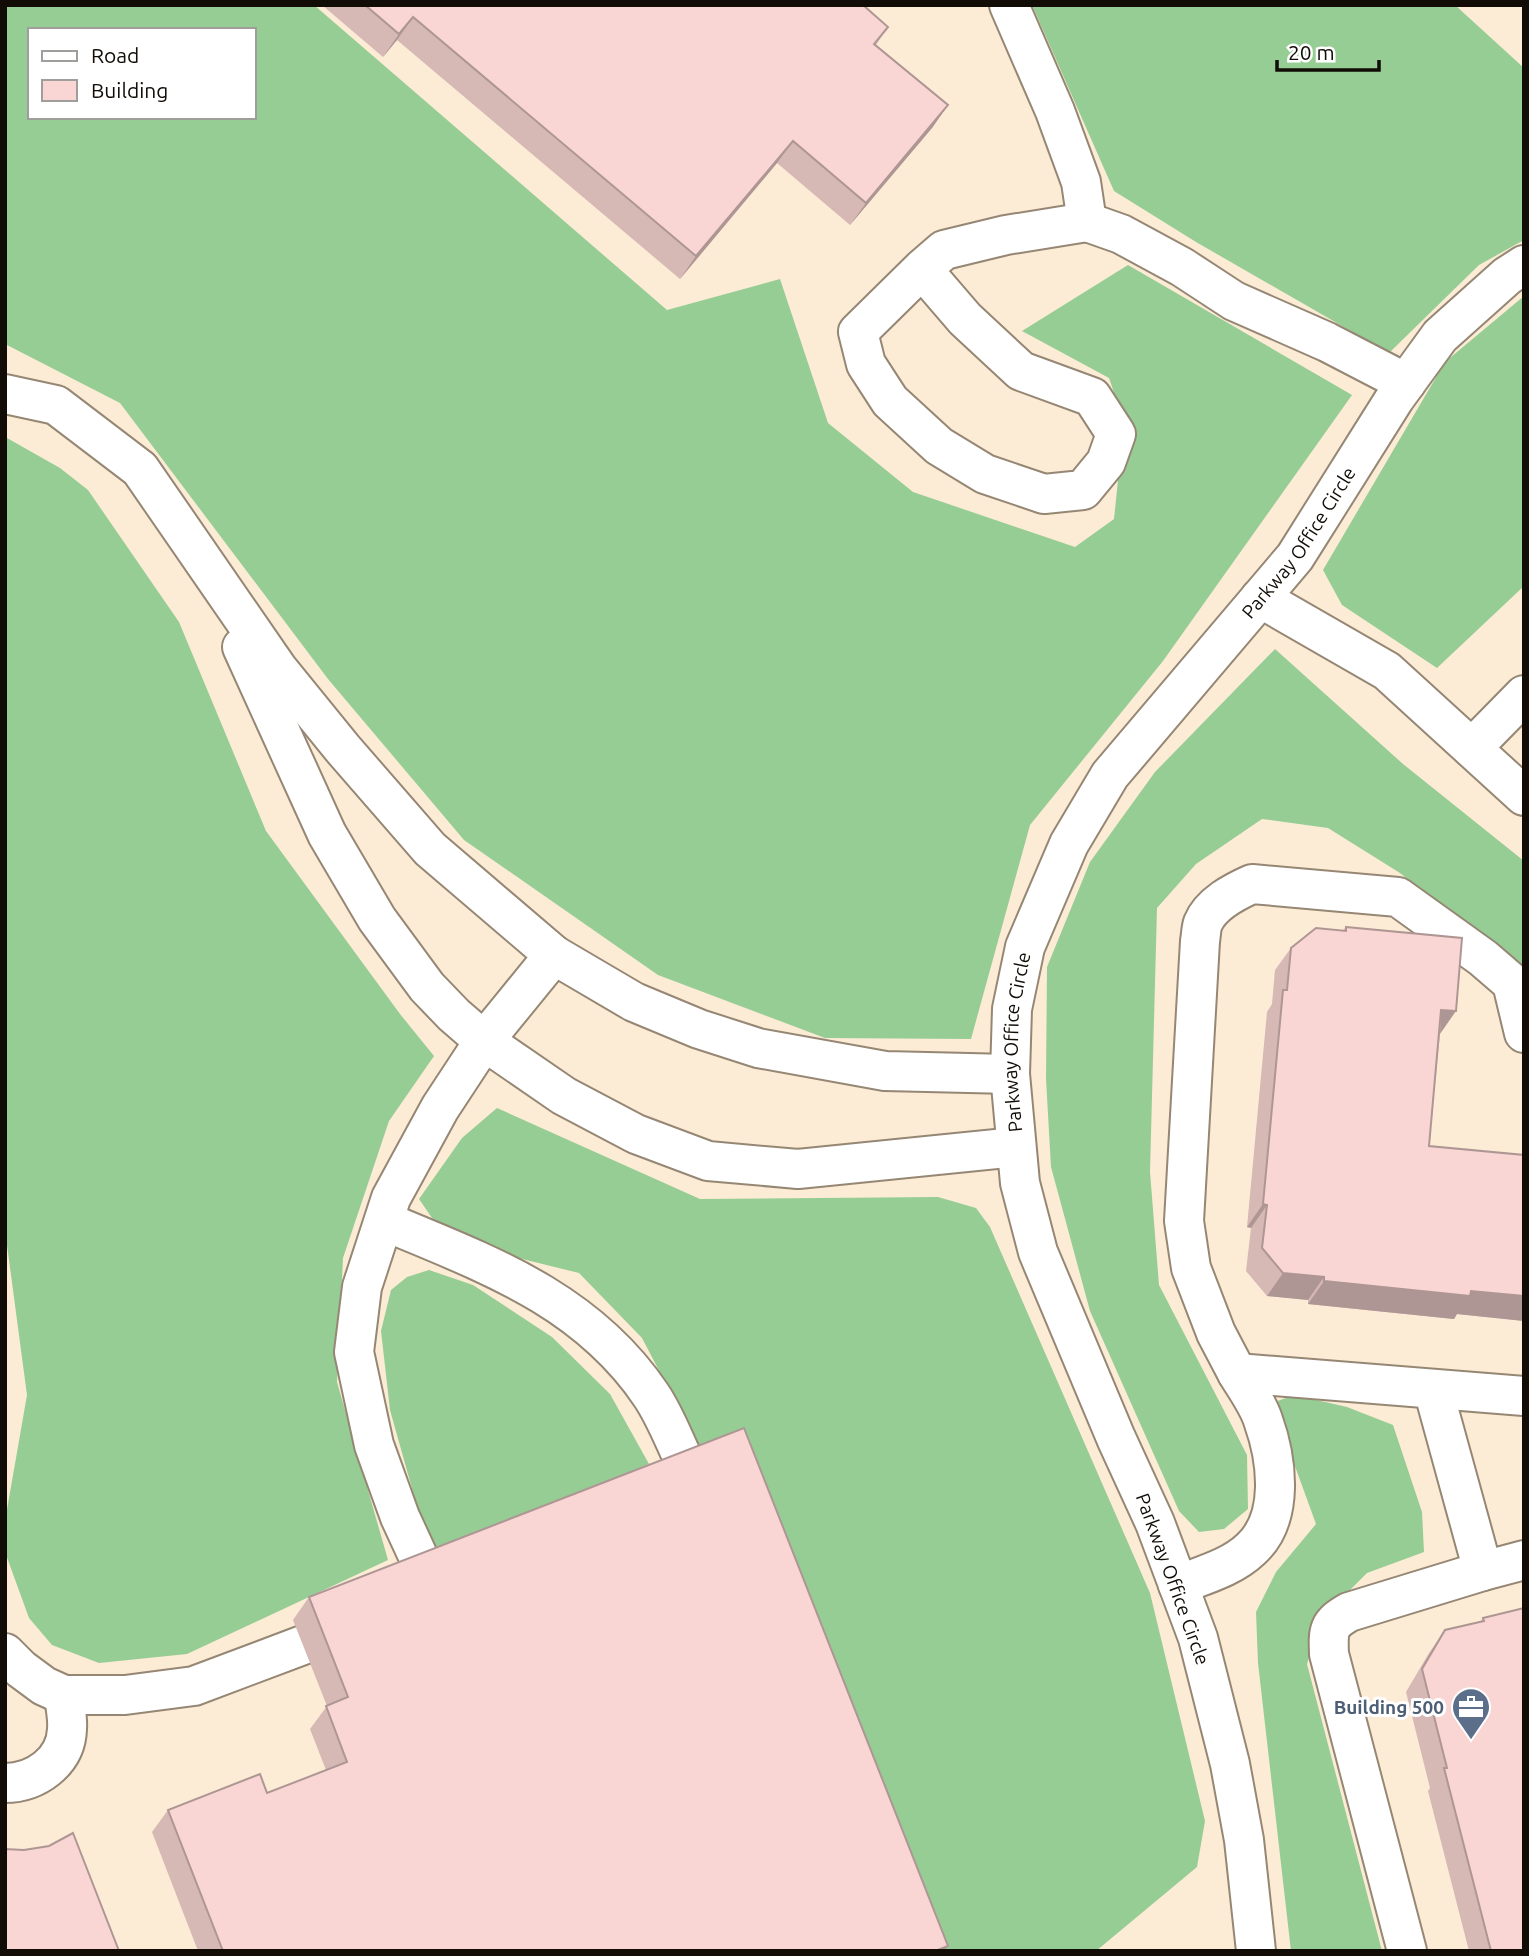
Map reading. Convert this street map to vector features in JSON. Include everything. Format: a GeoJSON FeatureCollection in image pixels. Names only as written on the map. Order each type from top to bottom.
{"type":"FeatureCollection","features":[{"type":"Feature","properties":{"kind":"street"},"geometry":{"type":"LineString","coordinates":[[1009,5],[1055,111],[1081,182],[1087,222]]}},
{"type":"Feature","properties":{"kind":"street"},"geometry":{"type":"LineString","coordinates":[[922,270],[965,319],[1021,371],[1092,397],[1116,434],[1106,462],[1083,491],[1044,494],[985,474],[939,446],[890,401],[866,364],[858,332],[922,270],[944,250],[1006,235],[1087,222],[1121,234],[1182,267],[1234,301],[1327,342],[1406,383]]}},
{"type":"Feature","properties":{"kind":"street","name":"Parkway Office Circle"},"geometry":{"type":"LineString","coordinates":[[1256,1951],[1244,1840],[1230,1764],[1198,1638],[1155,1523],[1116,1438],[1038,1252],[1020,1183],[1010,1074],[1012,1009],[1025,947],[1069,844],[1110,775],[1294,557],[1406,383],[1440,336],[1524,264]]}},
{"type":"Feature","properties":{"kind":"street"},"geometry":{"type":"LineString","coordinates":[[5,394],[56,405],[140,469],[278,668],[343,749],[430,849],[554,956],[634,1002],[698,1029],[758,1048],[885,1071],[1010,1074]]}},
{"type":"Feature","properties":{"kind":"street"},"geometry":{"type":"LineString","coordinates":[[199,556],[327,834],[352,877],[377,919],[428,987],[454,1015],[484,1041],[564,1096],[588,1109],[636,1134],[708,1161],[798,1169],[1016,1147]]}},
{"type":"Feature","properties":{"kind":"street"},"geometry":{"type":"LineString","coordinates":[[1260,598],[1387,671],[1524,796]]}},
{"type":"Feature","properties":{"kind":"street"},"geometry":{"type":"LineString","coordinates":[[1472,748],[1524,695]]}},
{"type":"Feature","properties":{"kind":"street"},"geometry":{"type":"LineString","coordinates":[[1178,1585],[1218,1570],[1253,1547],[1265,1531],[1273,1509],[1275,1478],[1263,1419],[1216,1334],[1191,1268],[1185,1221],[1203,923],[1216,906],[1232,892],[1252,884],[1398,897],[1483,958],[1512,983],[1524,1033]]}},
{"type":"Feature","properties":{"kind":"street"},"geometry":{"type":"LineString","coordinates":[[424,1569],[400,1517],[374,1445],[354,1352],[362,1287],[391,1198],[440,1108],[484,1041],[554,956]]}},
{"type":"Feature","properties":{"kind":"street"},"geometry":{"type":"LineString","coordinates":[[384,1221],[492,1266],[537,1289],[588,1324],[620,1353],[653,1397],[687,1467]]}},
{"type":"Feature","properties":{"kind":"street"},"geometry":{"type":"LineString","coordinates":[[1237,1373],[1524,1396]]}},
{"type":"Feature","properties":{"kind":"street"},"geometry":{"type":"LineString","coordinates":[[1433,1389],[1483,1570]]}},
{"type":"Feature","properties":{"kind":"street"},"geometry":{"type":"LineString","coordinates":[[1407,1951],[1329,1654],[1328,1633],[1334,1621],[1349,1612],[1524,1560]]}},
{"type":"Feature","properties":{"kind":"street"},"geometry":{"type":"LineString","coordinates":[[6,1657],[44,1686],[64,1695],[125,1695],[194,1686],[303,1645]]}},
{"type":"Feature","properties":{"kind":"street"},"geometry":{"type":"LineString","coordinates":[[5,1783],[18,1783],[36,1777],[51,1765],[62,1749],[67,1731],[64,1695]]}},
{"type":"Feature","properties":{"kind":"shaded area"},"geometry":{"type":"Polygon","coordinates":[[[5,5],[1524,5],[1524,1951],[5,1951],[5,5]]]}},
{"type":"Feature","properties":{"kind":"green space"},"geometry":{"type":"Polygon","coordinates":[[[5,5],[314,5],[667,310],[780,279],[828,423],[913,492],[1075,547],[1114,519],[1124,422],[1109,378],[1022,331],[1128,265],[1352,395],[1163,661],[1030,825],[971,1039],[825,1038],[658,975],[464,840],[328,679],[120,403],[5,344],[5,5]]]}},
{"type":"Feature","properties":{"kind":"green space"},"geometry":{"type":"Polygon","coordinates":[[[1032,5],[1455,5],[1524,68],[1524,240],[1479,265],[1389,353],[1196,242],[1114,191],[1032,5]]]}},
{"type":"Feature","properties":{"kind":"green space"},"geometry":{"type":"Polygon","coordinates":[[[1524,296],[1524,586],[1437,668],[1342,605],[1323,570],[1445,362],[1524,296]]]}},
{"type":"Feature","properties":{"kind":"green space"},"geometry":{"type":"Polygon","coordinates":[[[7,438],[60,468],[88,490],[179,622],[266,831],[400,1014],[434,1056],[389,1121],[343,1258],[337,1382],[388,1560],[187,1654],[99,1663],[52,1645],[29,1618],[5,1552],[5,1521],[27,1395],[5,1230],[7,438]]]}},
{"type":"Feature","properties":{"kind":"green space"},"geometry":{"type":"Polygon","coordinates":[[[1275,649],[1403,764],[1524,861],[1524,972],[1400,873],[1328,828],[1262,819],[1196,864],[1157,908],[1150,1172],[1159,1285],[1247,1455],[1248,1509],[1224,1529],[1199,1532],[1179,1511],[1090,1311],[1051,1167],[1046,1079],[1047,967],[1090,862],[1155,772],[1275,649]]]}},
{"type":"Feature","properties":{"kind":"green space"},"geometry":{"type":"Polygon","coordinates":[[[497,1108],[700,1199],[938,1197],[976,1208],[990,1227],[1150,1593],[1205,1821],[1197,1867],[1096,1951],[928,1951],[699,1447],[642,1338],[579,1273],[498,1253],[432,1218],[419,1199],[462,1138],[497,1108]]]}},
{"type":"Feature","properties":{"kind":"green space"},"geometry":{"type":"Polygon","coordinates":[[[429,1270],[473,1285],[552,1337],[610,1394],[649,1464],[431,1556],[390,1410],[381,1331],[391,1290],[407,1277],[429,1270]]]}},
{"type":"Feature","properties":{"kind":"green space"},"geometry":{"type":"Polygon","coordinates":[[[1294,1395],[1347,1407],[1393,1425],[1422,1512],[1424,1552],[1367,1573],[1321,1619],[1307,1664],[1382,1951],[1291,1951],[1258,1663],[1256,1612],[1276,1572],[1316,1524],[1272,1403],[1294,1395]]]}},
{"type":"Feature","properties":{"kind":"building"},"geometry":{"type":"Polygon","coordinates":[[[365,5],[863,5],[888,27],[874,44],[948,105],[866,203],[793,141],[696,256],[413,17],[399,34],[365,5]]]}},
{"type":"Feature","properties":{"kind":"building"},"geometry":{"type":"Polygon","coordinates":[[[1346,927],[1462,938],[1456,1011],[1441,1010],[1429,1146],[1524,1155],[1524,1296],[1471,1291],[1470,1296],[1324,1281],[1324,1277],[1283,1273],[1262,1248],[1267,1205],[1263,1204],[1283,990],[1287,990],[1291,948],[1316,928],[1346,931],[1346,927]]]}},
{"type":"Feature","properties":{"kind":"building"},"geometry":{"type":"Polygon","coordinates":[[[744,1428],[948,1946],[935,1951],[223,1951],[168,1810],[260,1774],[267,1793],[347,1762],[326,1706],[348,1697],[309,1597],[744,1428]]]}},
{"type":"Feature","properties":{"kind":"building","name":"Building 500"},"geometry":{"type":"Polygon","coordinates":[[[1524,1608],[1524,1951],[1491,1951],[1444,1768],[1447,1768],[1422,1669],[1445,1630],[1524,1608]]]}},
{"type":"Feature","properties":{"kind":"building"},"geometry":{"type":"Polygon","coordinates":[[[73,1833],[119,1951],[5,1951],[5,1849],[24,1850],[49,1846],[73,1833]]]}},
{"type":"Feature","properties":{"kind":"place","name":"Building 500"},"geometry":{"type":"Point","coordinates":[1471,1741]}}]}
